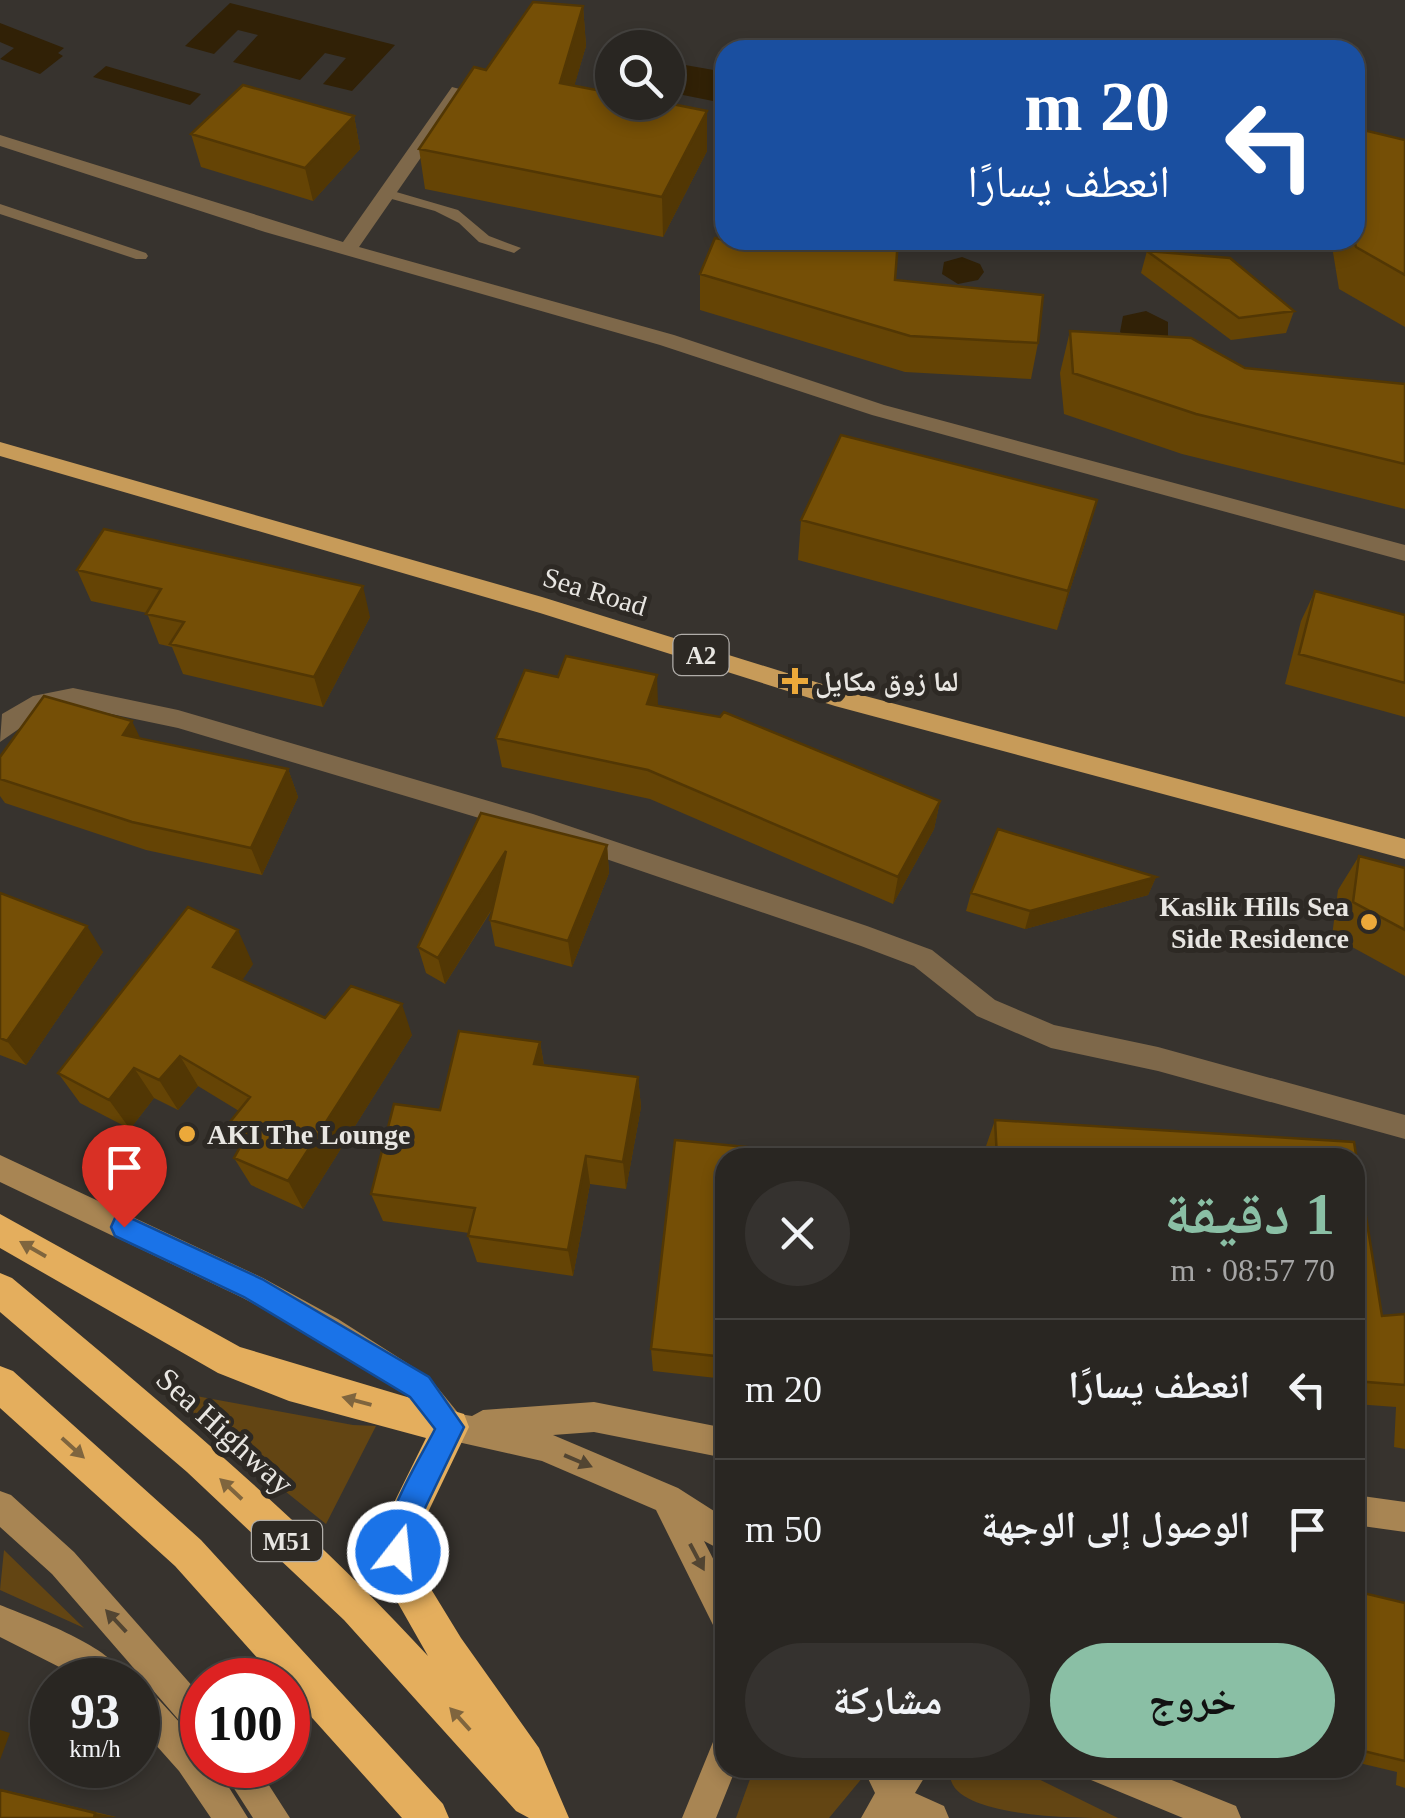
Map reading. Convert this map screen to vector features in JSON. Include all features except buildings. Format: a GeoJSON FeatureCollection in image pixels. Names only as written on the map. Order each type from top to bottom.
{"type":"FeatureCollection","features":[{"type":"Feature","properties":{"kind":"highway"},"geometry":{"type":"LineString","coordinates":[[0,1230],[230,1361],[289,1383],[451,1427],[400,1530],[401,1575],[447,1652],[525,1762],[548,1818]]}},
{"type":"Feature","properties":{"kind":"highway","name":"Sea Highway"},"geometry":{"type":"LineString","coordinates":[[0,1290],[200,1460],[382,1632],[548,1818]]}},
{"type":"Feature","properties":{"kind":"highway"},"geometry":{"type":"LineString","coordinates":[[0,1384],[188,1553],[429,1818]]}},
{"type":"Feature","properties":{"kind":"main road","name":"Sea Road"},"geometry":{"type":"LineString","coordinates":[[0,449],[542,605],[834,697],[1405,849]]}},
{"type":"Feature","properties":{"kind":"main road"},"geometry":{"type":"LineString","coordinates":[[0,1168],[253,1288],[328,1329],[419,1387],[451,1427],[544,1446],[667,1500],[715,1530]]}},
{"type":"Feature","properties":{"kind":"main road"},"geometry":{"type":"LineString","coordinates":[[451,1427],[594,1418],[715,1441]]}},
{"type":"Feature","properties":{"kind":"main road"},"geometry":{"type":"LineString","coordinates":[[667,1500],[715,1596]]}},
{"type":"Feature","properties":{"kind":"main road"},"geometry":{"type":"LineString","coordinates":[[0,1506],[62,1563],[180,1696]]}},
{"type":"Feature","properties":{"kind":"main road"},"geometry":{"type":"LineString","coordinates":[[1365,1511],[1405,1517]]}},
{"type":"Feature","properties":{"kind":"main road"},"geometry":{"type":"LineString","coordinates":[[0,1621],[81,1658]]}},
{"type":"Feature","properties":{"kind":"main road"},"geometry":{"type":"LineString","coordinates":[[160,1726],[190,1758],[232,1818]]}},
{"type":"Feature","properties":{"kind":"main road"},"geometry":{"type":"LineString","coordinates":[[699,1818],[715,1778]]}},
{"type":"Feature","properties":{"kind":"main road"},"geometry":{"type":"LineString","coordinates":[[1127,1778],[1224,1818]]}},
{"type":"Feature","properties":{"kind":"main road"},"geometry":{"type":"LineString","coordinates":[[891,1787],[906,1808],[932,1818]]}},
{"type":"Feature","properties":{"kind":"main road"},"geometry":{"type":"LineString","coordinates":[[252,1788],[273,1818]]}},
{"type":"Feature","properties":{"kind":"street"},"geometry":{"type":"LineString","coordinates":[[348,249],[473,70]]}},
{"type":"Feature","properties":{"kind":"street"},"geometry":{"type":"LineString","coordinates":[[0,140],[348,249],[667,340],[879,410],[1405,552]]}},
{"type":"Feature","properties":{"kind":"street"},"geometry":{"type":"LineString","coordinates":[[0,733],[10,720],[42,702],[73,697],[178,720],[533,824],[867,937],[923,958],[986,1008],[1051,1036],[1158,1058],[1405,1127]]}},
{"type":"Feature","properties":{"kind":"lane"},"geometry":{"type":"LineString","coordinates":[[386,193],[438,206],[472,221],[484,239],[514,248]]}},
{"type":"Feature","properties":{"kind":"lane"},"geometry":{"type":"LineString","coordinates":[[0,209],[142,256]]}},
{"type":"Feature","properties":{"kind":"shaded area"},"geometry":{"type":"Polygon","coordinates":[[[230,3],[395,45],[352,91],[323,84],[346,58],[325,53],[300,80],[233,62],[258,35],[238,30],[214,54],[185,46],[230,3]]]}},
{"type":"Feature","properties":{"kind":"shaded area"},"geometry":{"type":"Polygon","coordinates":[[[0,23],[64,48],[58,53],[63,56],[40,74],[0,59],[14,48],[0,42],[0,23]]]}},
{"type":"Feature","properties":{"kind":"shaded area"},"geometry":{"type":"Polygon","coordinates":[[[685,65],[715,70],[713,101],[685,95],[685,65]]]}},
{"type":"Feature","properties":{"kind":"shaded area"},"geometry":{"type":"Polygon","coordinates":[[[106,66],[201,94],[190,105],[93,77],[106,66]]]}},
{"type":"Feature","properties":{"kind":"shaded area"},"geometry":{"type":"Polygon","coordinates":[[[962,257],[980,264],[984,272],[978,280],[958,284],[942,274],[944,262],[962,257]]]}},
{"type":"Feature","properties":{"kind":"shaded area"},"geometry":{"type":"Polygon","coordinates":[[[1146,311],[1168,322],[1168,338],[1125,337],[1120,332],[1123,316],[1146,311]]]}},
{"type":"Feature","properties":{"kind":"shaded area"},"geometry":{"type":"Polygon","coordinates":[[[158,1389],[353,1425],[376,1426],[326,1524],[158,1389]]]}},
{"type":"Feature","properties":{"kind":"shaded area"},"geometry":{"type":"Polygon","coordinates":[[[4,1550],[84,1628],[0,1590],[4,1550]]]}},
{"type":"Feature","properties":{"kind":"shaded area"},"geometry":{"type":"Polygon","coordinates":[[[750,1778],[862,1778],[829,1818],[736,1818],[750,1778]]]}},
{"type":"Feature","properties":{"kind":"shaded area"},"geometry":{"type":"Polygon","coordinates":[[[952,1778],[1036,1778],[1118,1818],[1014,1812],[966,1797],[953,1785],[952,1778]]]}},
{"type":"Feature","properties":{"kind":"place","name":"لما زوق مكايل"},"geometry":{"type":"Point","coordinates":[795,681]}},
{"type":"Feature","properties":{"kind":"place","name":"Kaslik Hills Sea Side Residence"},"geometry":{"type":"Point","coordinates":[1369,922]}},
{"type":"Feature","properties":{"kind":"place","name":"AKI The Lounge"},"geometry":{"type":"Point","coordinates":[187,1134]}},
{"type":"Feature","properties":{"kind":"route"},"geometry":{"type":"LineString","coordinates":[[124,1227],[253,1288],[328,1329],[419,1387],[451,1427],[400,1530],[398,1552]]}}]}
